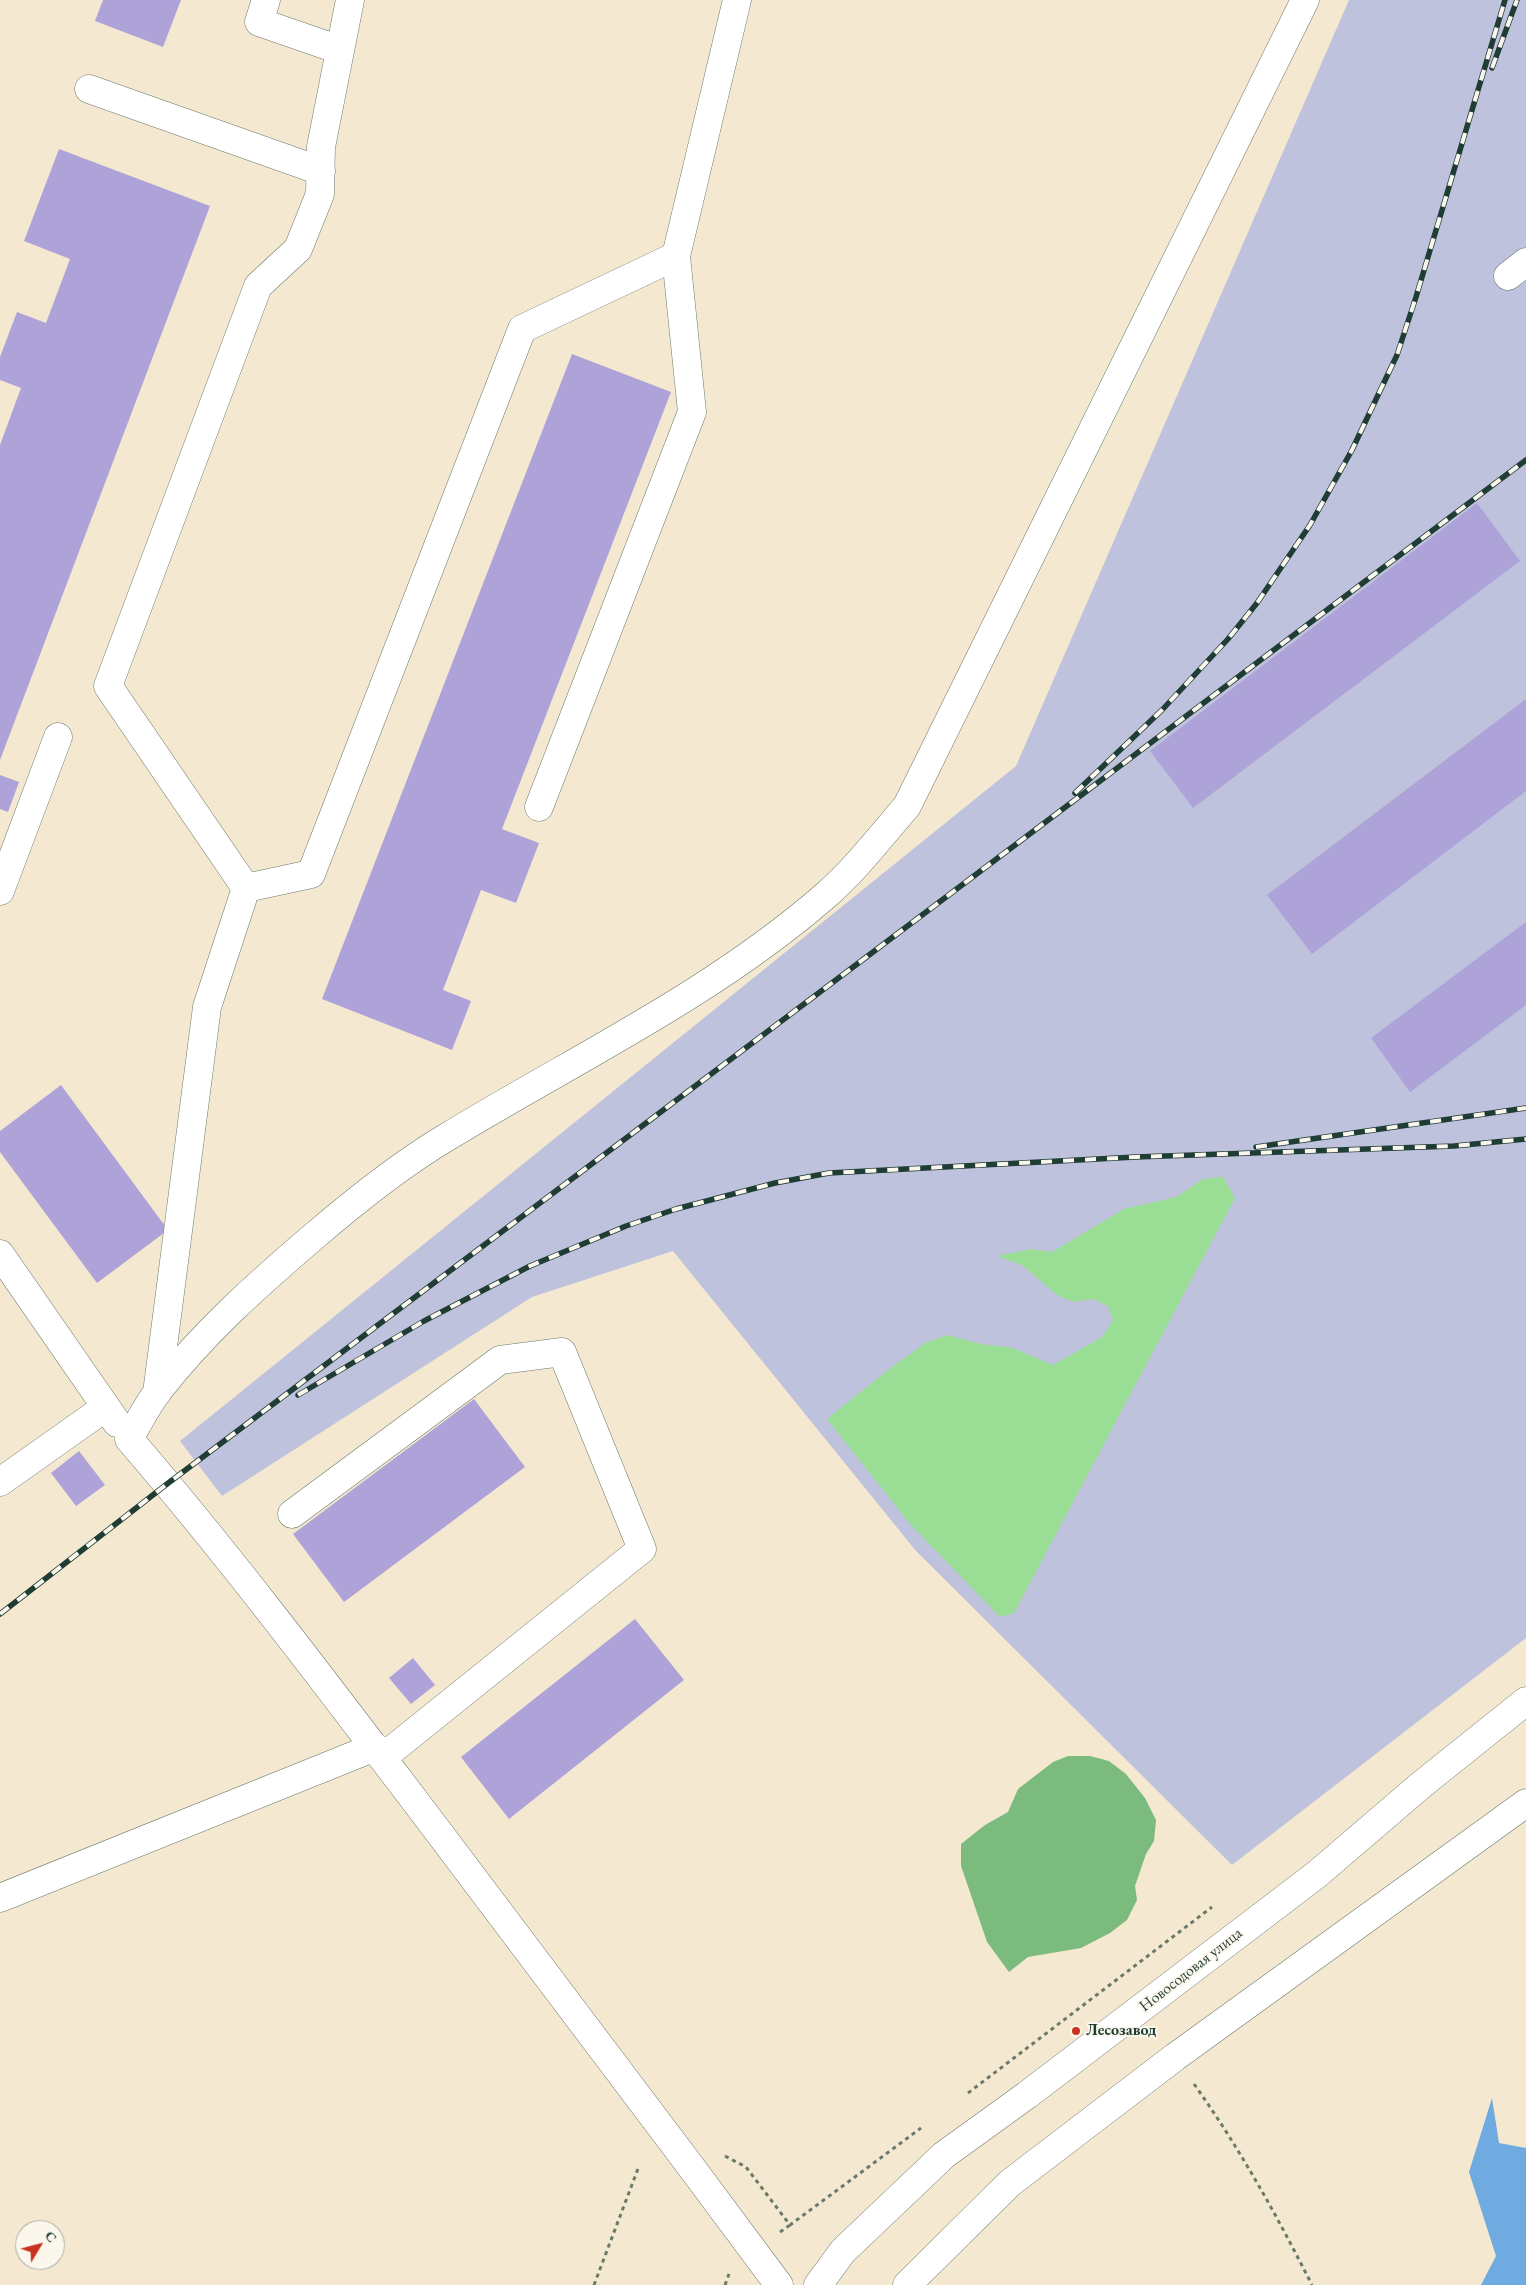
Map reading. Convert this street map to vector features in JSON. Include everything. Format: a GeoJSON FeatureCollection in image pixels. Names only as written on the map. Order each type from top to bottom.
{"type":"FeatureCollection","features":[{"type":"Feature","properties":{"kind":"main road"},"geometry":{"type":"LineString","coordinates":[[266,0],[258,22],[340,50]]}},
{"type":"Feature","properties":{"kind":"main road"},"geometry":{"type":"LineString","coordinates":[[246,888],[108,686],[258,286],[298,249],[320,194],[321,148],[350,0]]}},
{"type":"Feature","properties":{"kind":"main road"},"geometry":{"type":"LineString","coordinates":[[539,808],[692,412],[676,256],[737,0]]}},
{"type":"Feature","properties":{"kind":"main road"},"geometry":{"type":"LineString","coordinates":[[129,1439],[157,1393],[207,1333],[265,1278],[380,1182],[445,1138],[654,1018],[717,979],[826,895],[876,843],[907,806],[1305,0]]}},
{"type":"Feature","properties":{"kind":"main road"},"geometry":{"type":"LineString","coordinates":[[89,89],[321,171]]}},
{"type":"Feature","properties":{"kind":"main road"},"geometry":{"type":"LineString","coordinates":[[246,888],[311,874],[522,328],[676,256]]}},
{"type":"Feature","properties":{"kind":"main road"},"geometry":{"type":"LineString","coordinates":[[0,891],[58,737]]}},
{"type":"Feature","properties":{"kind":"main road"},"geometry":{"type":"LineString","coordinates":[[157,1393],[208,1007],[246,888]]}},
{"type":"Feature","properties":{"kind":"main road"},"geometry":{"type":"LineString","coordinates":[[0,1254],[129,1439],[168,1484],[378,1753],[675,2143],[779,2285]]}},
{"type":"Feature","properties":{"kind":"main road"},"geometry":{"type":"LineString","coordinates":[[0,1898],[378,1753],[642,1549],[562,1352],[500,1360],[292,1514]]}},
{"type":"Feature","properties":{"kind":"main road"},"geometry":{"type":"LineString","coordinates":[[0,1482],[106,1407]]}},
{"type":"Feature","properties":{"kind":"main road","name":"Новосодовая улица"},"geometry":{"type":"LineString","coordinates":[[818,2285],[843,2251],[944,2155],[1028,2095],[1316,1875],[1421,1784],[1526,1701]]}},
{"type":"Feature","properties":{"kind":"main road"},"geometry":{"type":"LineString","coordinates":[[907,2285],[1010,2183],[1175,2057],[1526,1803]]}},
{"type":"Feature","properties":{"kind":"path"},"geometry":{"type":"LineString","coordinates":[[964,2096],[1212,1907]]}},
{"type":"Feature","properties":{"kind":"path"},"geometry":{"type":"LineString","coordinates":[[1175,2057],[1223,2124],[1312,2285]]}},
{"type":"Feature","properties":{"kind":"path"},"geometry":{"type":"LineString","coordinates":[[720,2155],[746,2167],[790,2225],[923,2126]]}},
{"type":"Feature","properties":{"kind":"path"},"geometry":{"type":"LineString","coordinates":[[594,2285],[639,2166]]}},
{"type":"Feature","properties":{"kind":"shaded area"},"geometry":{"type":"Polygon","coordinates":[[[1349,0],[1526,0],[1526,1638],[1232,1865],[916,1551],[673,1251],[532,1297],[222,1496],[180,1441],[1016,766],[1349,0]]]}},
{"type":"Feature","properties":{"kind":"green space"},"geometry":{"type":"Polygon","coordinates":[[[1223,1177],[1235,1198],[1014,1613],[1000,1617],[910,1524],[827,1419],[925,1343],[947,1335],[981,1344],[1013,1348],[1053,1365],[1102,1337],[1113,1320],[1108,1306],[1093,1299],[1073,1302],[1057,1295],[1022,1265],[997,1256],[1032,1249],[1052,1252],[1124,1209],[1176,1197],[1203,1179],[1223,1177]]]}},
{"type":"Feature","properties":{"kind":"green space"},"geometry":{"type":"Polygon","coordinates":[[[1068,1756],[1090,1756],[1109,1761],[1126,1774],[1145,1798],[1156,1820],[1154,1841],[1146,1854],[1135,1886],[1137,1900],[1127,1920],[1110,1933],[1081,1948],[1028,1957],[1009,1972],[987,1942],[961,1866],[961,1844],[985,1825],[1008,1812],[1018,1789],[1053,1762],[1068,1756]]]}},
{"type":"Feature","properties":{"kind":"water"},"geometry":{"type":"Polygon","coordinates":[[[1492,2098],[1499,2143],[1526,2148],[1526,2285],[1481,2285],[1496,2256],[1469,2172],[1492,2098]]]}},
{"type":"Feature","properties":{"kind":"building"},"geometry":{"type":"Polygon","coordinates":[[[103,0],[181,0],[163,47],[95,21],[103,0]]]}},
{"type":"Feature","properties":{"kind":"building"},"geometry":{"type":"Polygon","coordinates":[[[59,149],[210,206],[0,760],[0,445],[21,388],[0,380],[0,357],[17,312],[46,323],[70,259],[24,241],[59,149]]]}},
{"type":"Feature","properties":{"kind":"building"},"geometry":{"type":"Polygon","coordinates":[[[572,354],[671,392],[502,829],[539,843],[516,903],[481,890],[443,990],[471,1001],[452,1050],[322,999],[572,354]]]}},
{"type":"Feature","properties":{"kind":"building"},"geometry":{"type":"Polygon","coordinates":[[[1477,503],[1520,561],[1193,808],[1150,751],[1477,503]]]}},
{"type":"Feature","properties":{"kind":"building"},"geometry":{"type":"Polygon","coordinates":[[[1526,699],[1526,791],[1312,954],[1267,895],[1526,699]]]}},
{"type":"Feature","properties":{"kind":"building"},"geometry":{"type":"Polygon","coordinates":[[[0,775],[19,782],[8,812],[0,809],[0,775]]]}},
{"type":"Feature","properties":{"kind":"building"},"geometry":{"type":"Polygon","coordinates":[[[1526,922],[1526,1005],[1410,1092],[1371,1038],[1526,922]]]}},
{"type":"Feature","properties":{"kind":"building"},"geometry":{"type":"Polygon","coordinates":[[[61,1085],[168,1230],[97,1283],[0,1152],[0,1131],[61,1085]]]}},
{"type":"Feature","properties":{"kind":"building"},"geometry":{"type":"Polygon","coordinates":[[[474,1399],[525,1467],[344,1602],[293,1534],[474,1399]]]}},
{"type":"Feature","properties":{"kind":"building"},"geometry":{"type":"Polygon","coordinates":[[[79,1451],[105,1485],[76,1506],[51,1473],[79,1451]]]}},
{"type":"Feature","properties":{"kind":"building"},"geometry":{"type":"Polygon","coordinates":[[[635,1619],[684,1680],[509,1819],[461,1757],[635,1619]]]}},
{"type":"Feature","properties":{"kind":"building"},"geometry":{"type":"Polygon","coordinates":[[[413,1658],[435,1685],[411,1704],[389,1678],[413,1658]]]}},
{"type":"Feature","properties":{"kind":"railway"},"geometry":{"type":"LineString","coordinates":[[1075,793],[1162,710],[1228,639],[1257,603],[1310,525],[1352,450],[1397,355],[1505,0]]}},
{"type":"Feature","properties":{"kind":"railway"},"geometry":{"type":"LineString","coordinates":[[1492,68],[1517,0]]}},
{"type":"Feature","properties":{"kind":"railway"},"geometry":{"type":"LineString","coordinates":[[0,1614],[167,1484],[1526,460]]}},
{"type":"Feature","properties":{"kind":"railway"},"geometry":{"type":"LineString","coordinates":[[1256,1147],[1526,1108]]}},
{"type":"Feature","properties":{"kind":"railway"},"geometry":{"type":"LineString","coordinates":[[298,1395],[424,1321],[530,1266],[626,1226],[676,1209],[775,1183],[829,1173],[1136,1157],[1454,1146],[1526,1139]]}},
{"type":"Feature","properties":{"kind":"place","name":"Лесозавод"},"geometry":{"type":"Point","coordinates":[1076,2031]}}]}
